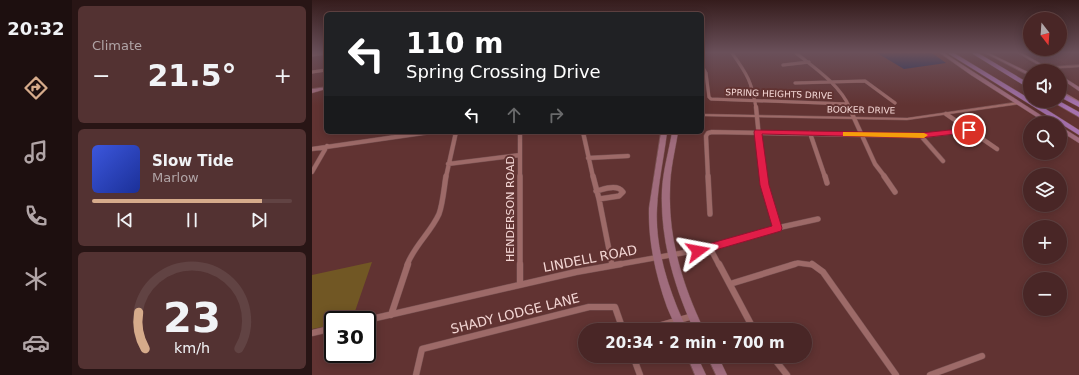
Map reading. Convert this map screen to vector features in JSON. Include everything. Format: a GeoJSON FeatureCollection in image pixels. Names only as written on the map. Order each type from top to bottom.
{"type":"FeatureCollection","features":[{"type":"Feature","properties":{"kind":"highway"},"geometry":{"type":"LineString","coordinates":[[977,70],[1077,137]]}},
{"type":"Feature","properties":{"kind":"highway"},"geometry":{"type":"LineString","coordinates":[[989,70],[1023,92]]}},
{"type":"Feature","properties":{"kind":"highway"},"geometry":{"type":"LineString","coordinates":[[1004,70],[1023,83]]}},
{"type":"Feature","properties":{"kind":"highway"},"geometry":{"type":"LineString","coordinates":[[1067,96],[1078,102]]}},
{"type":"Feature","properties":{"kind":"highway"},"geometry":{"type":"LineString","coordinates":[[1048,108],[1079,127]]}},
{"type":"Feature","properties":{"kind":"highway"},"geometry":{"type":"LineString","coordinates":[[1066,108],[1079,115]]}},
{"type":"Feature","properties":{"kind":"main road"},"geometry":{"type":"LineString","coordinates":[[969,70],[1018,104],[1039,116]]}},
{"type":"Feature","properties":{"kind":"main road"},"geometry":{"type":"LineString","coordinates":[[976,70],[1041,116]]}},
{"type":"Feature","properties":{"kind":"main road"},"geometry":{"type":"LineString","coordinates":[[1067,81],[1079,89]]}},
{"type":"Feature","properties":{"kind":"main road"},"geometry":{"type":"LineString","coordinates":[[312,91],[324,88]]}},
{"type":"Feature","properties":{"kind":"main road"},"geometry":{"type":"LineString","coordinates":[[1067,132],[1077,137]]}},
{"type":"Feature","properties":{"kind":"main road"},"geometry":{"type":"LineString","coordinates":[[664,134],[653,209],[654,232],[658,258],[678,323]]}},
{"type":"Feature","properties":{"kind":"main road"},"geometry":{"type":"LineString","coordinates":[[675,134],[669,170],[666,208],[668,231],[680,284],[696,323]]}},
{"type":"Feature","properties":{"kind":"main road"},"geometry":{"type":"LineString","coordinates":[[659,170],[669,170]]}},
{"type":"Feature","properties":{"kind":"main road"},"geometry":{"type":"LineString","coordinates":[[695,363],[701,375]]}},
{"type":"Feature","properties":{"kind":"main road"},"geometry":{"type":"LineString","coordinates":[[716,363],[722,375]]}},
{"type":"Feature","properties":{"kind":"street"},"geometry":{"type":"LineString","coordinates":[[312,72],[322,70]]}},
{"type":"Feature","properties":{"kind":"street","name":"SPRING HEIGHTS DRIVE"},"geometry":{"type":"LineString","coordinates":[[704,70],[709,97],[711,99],[755,102],[848,104]]}},
{"type":"Feature","properties":{"kind":"street"},"geometry":{"type":"LineString","coordinates":[[744,70],[753,90],[758,116],[758,132],[764,185],[777,228]]}},
{"type":"Feature","properties":{"kind":"street"},"geometry":{"type":"LineString","coordinates":[[818,70],[831,82],[848,104],[875,164],[895,192]]}},
{"type":"Feature","properties":{"kind":"street"},"geometry":{"type":"LineString","coordinates":[[795,83],[865,81],[895,103]]}},
{"type":"Feature","properties":{"kind":"street","name":"BOOKER DRIVE"},"geometry":{"type":"LineString","coordinates":[[704,115],[915,119],[1018,104]]}},
{"type":"Feature","properties":{"kind":"street"},"geometry":{"type":"LineString","coordinates":[[946,114],[997,149]]}},
{"type":"Feature","properties":{"kind":"street"},"geometry":{"type":"LineString","coordinates":[[710,214],[706,136],[708,133],[758,132],[921,136],[969,130]]}},
{"type":"Feature","properties":{"kind":"street"},"geometry":{"type":"LineString","coordinates":[[810,133],[827,184]]}},
{"type":"Feature","properties":{"kind":"street"},"geometry":{"type":"LineString","coordinates":[[312,149],[416,134]]}},
{"type":"Feature","properties":{"kind":"street"},"geometry":{"type":"LineString","coordinates":[[392,315],[410,257],[429,231],[439,213],[448,164],[456,134]]}},
{"type":"Feature","properties":{"kind":"street","name":"HENDERSON ROAD"},"geometry":{"type":"LineString","coordinates":[[520,134],[520,285]]}},
{"type":"Feature","properties":{"kind":"street"},"geometry":{"type":"LineString","coordinates":[[582,134],[599,199],[612,265]]}},
{"type":"Feature","properties":{"kind":"street"},"geometry":{"type":"LineString","coordinates":[[921,136],[943,161]]}},
{"type":"Feature","properties":{"kind":"street"},"geometry":{"type":"LineString","coordinates":[[312,172],[327,146]]}},
{"type":"Feature","properties":{"kind":"street"},"geometry":{"type":"LineString","coordinates":[[448,164],[520,155]]}},
{"type":"Feature","properties":{"kind":"street"},"geometry":{"type":"LineString","coordinates":[[588,158],[628,156]]}},
{"type":"Feature","properties":{"kind":"street"},"geometry":{"type":"LineString","coordinates":[[596,191],[616,188],[621,189],[623,192],[618,196],[599,199]]}},
{"type":"Feature","properties":{"kind":"street","name":"LINDELL ROAD"},"geometry":{"type":"LineString","coordinates":[[376,318],[576,272],[673,256],[710,248],[777,228],[818,219]]}},
{"type":"Feature","properties":{"kind":"street"},"geometry":{"type":"LineString","coordinates":[[710,248],[750,323]]}},
{"type":"Feature","properties":{"kind":"street"},"geometry":{"type":"LineString","coordinates":[[730,284],[798,263],[812,264],[823,272],[896,375]]}},
{"type":"Feature","properties":{"kind":"street","name":"SHADY LODGE LANE"},"geometry":{"type":"LineString","coordinates":[[416,375],[422,349],[590,307],[615,307],[620,323]]}},
{"type":"Feature","properties":{"kind":"street"},"geometry":{"type":"LineString","coordinates":[[668,323],[678,320],[696,323]]}},
{"type":"Feature","properties":{"kind":"street"},"geometry":{"type":"LineString","coordinates":[[312,333],[324,330]]}},
{"type":"Feature","properties":{"kind":"street"},"geometry":{"type":"LineString","coordinates":[[930,375],[982,356]]}},
{"type":"Feature","properties":{"kind":"street"},"geometry":{"type":"LineString","coordinates":[[636,363],[640,375]]}},
{"type":"Feature","properties":{"kind":"street"},"geometry":{"type":"LineString","coordinates":[[778,363],[787,375]]}},
{"type":"Feature","properties":{"kind":"shaded area"},"geometry":{"type":"Polygon","coordinates":[[[372,262],[355,311],[324,311],[324,327],[312,329],[312,275],[372,262]]]}},
{"type":"Feature","properties":{"kind":"slow traffic"},"geometry":{"type":"LineString","coordinates":[[846,134],[924,135]]}},
{"type":"Feature","properties":{"kind":"route"},"geometry":{"type":"LineString","coordinates":[[698,251],[777,228],[764,185],[758,132],[921,136],[969,130]]}}]}
